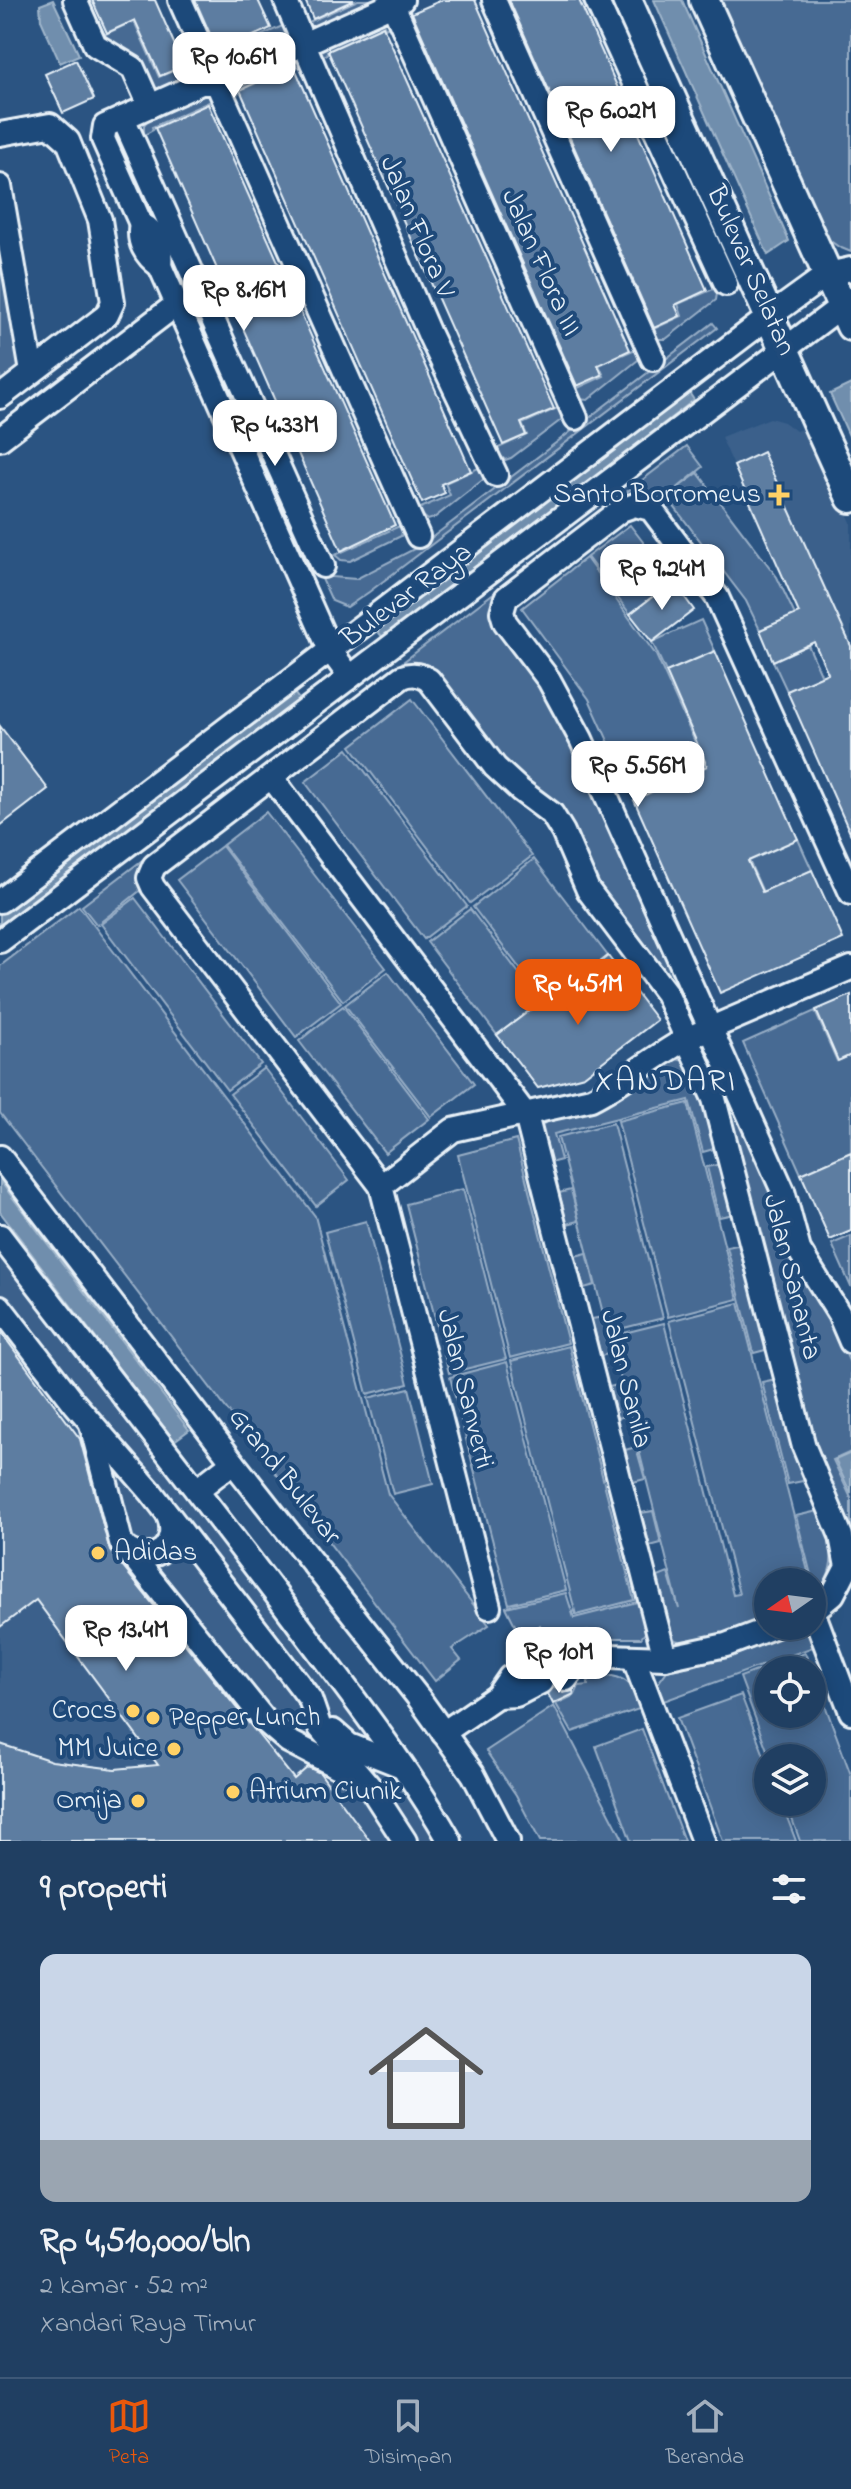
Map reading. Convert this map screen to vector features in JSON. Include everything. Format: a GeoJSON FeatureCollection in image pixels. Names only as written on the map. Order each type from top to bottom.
{"type":"FeatureCollection","features":[{"type":"Feature","properties":{"kind":"main road","name":"Bulevar Selatan"},"geometry":{"type":"LineString","coordinates":[[627,0],[851,498]]}},
{"type":"Feature","properties":{"kind":"main road"},"geometry":{"type":"LineString","coordinates":[[704,0],[840,272],[848,311]]}},
{"type":"Feature","properties":{"kind":"street"},"geometry":{"type":"LineString","coordinates":[[75,0],[95,45],[133,68],[150,106]]}},
{"type":"Feature","properties":{"kind":"street"},"geometry":{"type":"LineString","coordinates":[[180,0],[418,536]]}},
{"type":"Feature","properties":{"kind":"street","name":"Jalan Flora V"},"geometry":{"type":"LineString","coordinates":[[285,0],[430,336],[496,475]]}},
{"type":"Feature","properties":{"kind":"street"},"geometry":{"type":"LineString","coordinates":[[494,0],[653,359]]}},
{"type":"Feature","properties":{"kind":"street"},"geometry":{"type":"LineString","coordinates":[[596,0],[726,284]]}},
{"type":"Feature","properties":{"kind":"street"},"geometry":{"type":"LineString","coordinates":[[350,677],[330,650],[160,266],[162,252],[138,236],[141,224],[102,135],[105,126],[201,83],[216,83],[395,1]]}},
{"type":"Feature","properties":{"kind":"street","name":"Jalan Flora III"},"geometry":{"type":"LineString","coordinates":[[395,1],[576,418]]}},
{"type":"Feature","properties":{"kind":"street"},"geometry":{"type":"LineString","coordinates":[[123,118],[323,566]]}},
{"type":"Feature","properties":{"kind":"street"},"geometry":{"type":"LineString","coordinates":[[0,134],[50,125],[68,141],[100,220],[113,302],[107,315],[0,397]]}},
{"type":"Feature","properties":{"kind":"street"},"geometry":{"type":"LineString","coordinates":[[0,186],[32,372]]}},
{"type":"Feature","properties":{"kind":"street","name":"Bulevar Raya"},"geometry":{"type":"LineString","coordinates":[[0,901],[770,316],[840,272]]}},
{"type":"Feature","properties":{"kind":"street"},"geometry":{"type":"LineString","coordinates":[[0,439],[177,304]]}},
{"type":"Feature","properties":{"kind":"street","name":"Bulevar Raya"},"geometry":{"type":"LineString","coordinates":[[0,941],[784,347],[848,311]]}},
{"type":"Feature","properties":{"kind":"street","name":"Jalan Sananta"},"geometry":{"type":"LineString","coordinates":[[851,893],[717,597],[651,509],[635,505],[625,507],[510,595],[502,607],[505,622],[566,708],[783,1191],[799,1250],[839,1314],[851,1342]]}},
{"type":"Feature","properties":{"kind":"street","name":"Jalan Sananta"},"geometry":{"type":"LineString","coordinates":[[272,778],[402,677],[415,674],[429,680],[495,767],[552,814],[588,890],[666,993],[714,1099],[804,1447],[841,1536],[847,1567],[833,1594],[826,1600]]}},
{"type":"Feature","properties":{"kind":"street"},"geometry":{"type":"LineString","coordinates":[[526,1115],[272,778],[154,866],[149,878],[153,887],[381,1186],[448,1132],[526,1115],[591,1099],[688,1038],[851,968]]}},
{"type":"Feature","properties":{"kind":"street","name":"Jalan Sanila"},"geometry":{"type":"LineString","coordinates":[[526,1115],[665,1658]]}},
{"type":"Feature","properties":{"kind":"street","name":"Grand Bulevar"},"geometry":{"type":"LineString","coordinates":[[0,1157],[443,1733],[473,1774],[508,1841]]}},
{"type":"Feature","properties":{"kind":"street","name":"Jalan Sanverti"},"geometry":{"type":"LineString","coordinates":[[381,1186],[489,1607]]}},
{"type":"Feature","properties":{"kind":"street"},"geometry":{"type":"LineString","coordinates":[[0,1236],[197,1490],[403,1766],[450,1841]]}},
{"type":"Feature","properties":{"kind":"street"},"geometry":{"type":"LineString","coordinates":[[1,1308],[91,1423],[108,1439],[168,1514],[332,1730],[349,1745],[403,1766]]}},
{"type":"Feature","properties":{"kind":"street"},"geometry":{"type":"LineString","coordinates":[[91,1423],[121,1542],[267,1723],[288,1741],[333,1762],[370,1787]]}},
{"type":"Feature","properties":{"kind":"street"},"geometry":{"type":"LineString","coordinates":[[197,1490],[233,1462]]}},
{"type":"Feature","properties":{"kind":"street"},"geometry":{"type":"LineString","coordinates":[[105,1483],[114,1470],[121,1468],[144,1484]]}},
{"type":"Feature","properties":{"kind":"street"},"geometry":{"type":"LineString","coordinates":[[112,1510],[121,1495],[144,1484]]}},
{"type":"Feature","properties":{"kind":"street"},"geometry":{"type":"LineString","coordinates":[[128,1550],[147,1556],[160,1552],[168,1545],[172,1524],[168,1514]]}},
{"type":"Feature","properties":{"kind":"street"},"geometry":{"type":"LineString","coordinates":[[567,1661],[665,1658],[726,1645],[754,1634]]}},
{"type":"Feature","properties":{"kind":"street"},"geometry":{"type":"LineString","coordinates":[[826,1638],[845,1676],[851,1712]]}},
{"type":"Feature","properties":{"kind":"street"},"geometry":{"type":"LineString","coordinates":[[634,1659],[703,1841]]}},
{"type":"Feature","properties":{"kind":"street"},"geometry":{"type":"LineString","coordinates":[[443,1733],[507,1689],[519,1661],[537,1673],[537,1694],[507,1689]]}},
{"type":"Feature","properties":{"kind":"street"},"geometry":{"type":"LineString","coordinates":[[310,1699],[320,1728],[370,1787],[405,1841]]}},
{"type":"Feature","properties":{"kind":"shaded area"},"geometry":{"type":"Polygon","coordinates":[[[53,0],[79,55],[60,63],[41,20],[40,5],[53,0]]]}},
{"type":"Feature","properties":{"kind":"shaded area"},"geometry":{"type":"Polygon","coordinates":[[[358,0],[376,0],[311,31],[302,25],[358,0]]]}},
{"type":"Feature","properties":{"kind":"shaded area"},"geometry":{"type":"Polygon","coordinates":[[[654,0],[682,0],[789,241],[768,255],[654,0]]]}},
{"type":"Feature","properties":{"kind":"shaded area"},"geometry":{"type":"Polygon","coordinates":[[[713,0],[851,0],[851,252],[822,235],[713,0]]]}},
{"type":"Feature","properties":{"kind":"shaded area"},"geometry":{"type":"Polygon","coordinates":[[[382,18],[391,25],[385,28],[384,25],[318,58],[318,49],[382,18]]]}},
{"type":"Feature","properties":{"kind":"shaded area"},"geometry":{"type":"Polygon","coordinates":[[[134,21],[159,77],[198,60],[196,73],[157,89],[99,37],[134,21]]]}},
{"type":"Feature","properties":{"kind":"shaded area"},"geometry":{"type":"Polygon","coordinates":[[[287,24],[289,40],[224,70],[213,57],[287,24]]]}},
{"type":"Feature","properties":{"kind":"shaded area"},"geometry":{"type":"Polygon","coordinates":[[[297,58],[302,64],[297,67],[295,64],[230,97],[230,88],[297,58]]]}},
{"type":"Feature","properties":{"kind":"shaded area"},"geometry":{"type":"Polygon","coordinates":[[[207,94],[216,102],[209,102],[152,127],[153,130],[144,135],[144,125],[148,120],[207,94]]]}},
{"type":"Feature","properties":{"kind":"shaded area"},"geometry":{"type":"Polygon","coordinates":[[[0,234],[23,369],[0,387],[0,234]]]}},
{"type":"Feature","properties":{"kind":"shaded area"},"geometry":{"type":"Polygon","coordinates":[[[718,287],[716,300],[666,339],[656,339],[649,331],[682,316],[678,304],[718,287]]]}},
{"type":"Feature","properties":{"kind":"shaded area"},"geometry":{"type":"Polygon","coordinates":[[[713,323],[717,328],[369,592],[347,607],[332,601],[312,557],[332,577],[356,579],[422,545],[713,323]]]}},
{"type":"Feature","properties":{"kind":"shaded area"},"geometry":{"type":"Polygon","coordinates":[[[640,347],[638,360],[588,400],[578,399],[571,391],[604,376],[599,365],[640,347]]]}},
{"type":"Feature","properties":{"kind":"shaded area"},"geometry":{"type":"Polygon","coordinates":[[[851,384],[851,440],[830,394],[851,384]]]}},
{"type":"Feature","properties":{"kind":"shaded area"},"geometry":{"type":"Polygon","coordinates":[[[686,388],[694,400],[384,639],[375,628],[686,388]]]}},
{"type":"Feature","properties":{"kind":"shaded area"},"geometry":{"type":"Polygon","coordinates":[[[562,406],[561,420],[511,458],[505,460],[494,450],[527,435],[522,424],[562,406]]]}},
{"type":"Feature","properties":{"kind":"shaded area"},"geometry":{"type":"Polygon","coordinates":[[[770,418],[784,422],[796,431],[808,426],[851,522],[851,728],[721,437],[770,418]]]}},
{"type":"Feature","properties":{"kind":"shaded area"},"geometry":{"type":"Polygon","coordinates":[[[687,446],[703,467],[675,490],[698,473],[777,577],[795,615],[760,630],[746,601],[666,496],[657,503],[653,500],[504,590],[541,685],[572,742],[692,1012],[686,1012],[606,898],[572,828],[555,804],[513,771],[422,666],[97,925],[82,906],[687,446]]]}},
{"type":"Feature","properties":{"kind":"shaded area"},"geometry":{"type":"Polygon","coordinates":[[[485,465],[484,479],[434,518],[428,520],[416,510],[450,495],[445,483],[485,465]]]}},
{"type":"Feature","properties":{"kind":"shaded area"},"geometry":{"type":"Polygon","coordinates":[[[404,524],[401,536],[350,561],[341,560],[335,555],[404,524]]]}},
{"type":"Feature","properties":{"kind":"shaded area"},"geometry":{"type":"Polygon","coordinates":[[[630,525],[673,581],[630,614],[587,557],[630,525]]]}},
{"type":"Feature","properties":{"kind":"shaded area"},"geometry":{"type":"Polygon","coordinates":[[[586,558],[656,655],[705,764],[633,796],[589,699],[522,608],[586,558]]]}},
{"type":"Feature","properties":{"kind":"shaded area"},"geometry":{"type":"Polygon","coordinates":[[[701,620],[715,651],[666,672],[652,642],[701,620]]]}},
{"type":"Feature","properties":{"kind":"shaded area"},"geometry":{"type":"Polygon","coordinates":[[[808,645],[822,676],[787,691],[773,661],[808,645]]]}},
{"type":"Feature","properties":{"kind":"shaded area"},"geometry":{"type":"Polygon","coordinates":[[[292,690],[301,702],[0,930],[0,912],[292,690]]]}},
{"type":"Feature","properties":{"kind":"shaded area"},"geometry":{"type":"Polygon","coordinates":[[[412,699],[532,856],[470,903],[351,746],[412,699]]]}},
{"type":"Feature","properties":{"kind":"shaded area"},"geometry":{"type":"Polygon","coordinates":[[[348,749],[467,906],[424,939],[305,782],[348,749]]]}},
{"type":"Feature","properties":{"kind":"shaded area"},"geometry":{"type":"Polygon","coordinates":[[[266,812],[386,968],[343,1001],[223,845],[266,812]]]}},
{"type":"Feature","properties":{"kind":"shaded area"},"geometry":{"type":"Polygon","coordinates":[[[798,839],[812,870],[763,892],[749,861],[798,839]]]}},
{"type":"Feature","properties":{"kind":"shaded area"},"geometry":{"type":"Polygon","coordinates":[[[222,846],[341,1003],[296,1037],[177,880],[222,846]]]}},
{"type":"Feature","properties":{"kind":"shaded area"},"geometry":{"type":"Polygon","coordinates":[[[534,859],[608,956],[546,1003],[473,907],[534,859]]]}},
{"type":"Feature","properties":{"kind":"shaded area"},"geometry":{"type":"Polygon","coordinates":[[[135,898],[261,1064],[227,1090],[101,924],[135,898]]]}},
{"type":"Feature","properties":{"kind":"shaded area"},"geometry":{"type":"Polygon","coordinates":[[[79,906],[315,1216],[388,1494],[489,1625],[452,1649],[461,1660],[435,1681],[0,1113],[0,966],[79,906]]]}},
{"type":"Feature","properties":{"kind":"shaded area"},"geometry":{"type":"Polygon","coordinates":[[[470,909],[541,1002],[497,1035],[427,942],[470,909]]]}},
{"type":"Feature","properties":{"kind":"shaded area"},"geometry":{"type":"Polygon","coordinates":[[[388,972],[474,1084],[431,1117],[345,1005],[388,972]]]}},
{"type":"Feature","properties":{"kind":"shaded area"},"geometry":{"type":"Polygon","coordinates":[[[343,1006],[429,1119],[385,1153],[299,1041],[343,1006]]]}},
{"type":"Feature","properties":{"kind":"shaded area"},"geometry":{"type":"Polygon","coordinates":[[[815,1011],[837,1061],[851,1055],[851,1152],[801,1174],[743,1043],[815,1011]]]}},
{"type":"Feature","properties":{"kind":"shaded area"},"geometry":{"type":"Polygon","coordinates":[[[711,1057],[774,1194],[790,1254],[825,1309],[851,1365],[851,1452],[833,1460],[851,1498],[851,1529],[822,1471],[813,1444],[708,1060],[711,1057]]]}},
{"type":"Feature","properties":{"kind":"shaded area"},"geometry":{"type":"Polygon","coordinates":[[[671,1058],[685,1061],[704,1101],[717,1148],[703,1152],[689,1100],[554,1134],[561,1160],[550,1163],[541,1128],[546,1120],[603,1105],[671,1058]]]}},
{"type":"Feature","properties":{"kind":"shaded area"},"geometry":{"type":"Polygon","coordinates":[[[264,1068],[349,1180],[316,1206],[230,1094],[264,1068]]]}},
{"type":"Feature","properties":{"kind":"shaded area"},"geometry":{"type":"Polygon","coordinates":[[[688,1103],[738,1299],[668,1317],[618,1121],[688,1103]]]}},
{"type":"Feature","properties":{"kind":"shaded area"},"geometry":{"type":"Polygon","coordinates":[[[613,1123],[663,1318],[608,1332],[608,1337],[664,1323],[733,1595],[739,1594],[669,1321],[739,1303],[807,1568],[754,1568],[754,1622],[721,1635],[685,1642],[675,1640],[672,1634],[658,1577],[668,1573],[679,1609],[630,1415],[617,1418],[609,1387],[622,1384],[614,1352],[601,1356],[592,1319],[603,1317],[607,1329],[558,1137],[613,1123]]]}},
{"type":"Feature","properties":{"kind":"shaded area"},"geometry":{"type":"Polygon","coordinates":[[[516,1140],[568,1343],[510,1358],[458,1155],[516,1140]]]}},
{"type":"Feature","properties":{"kind":"shaded area"},"geometry":{"type":"Polygon","coordinates":[[[721,1164],[734,1214],[719,1217],[707,1167],[721,1164]]]}},
{"type":"Feature","properties":{"kind":"shaded area"},"geometry":{"type":"Polygon","coordinates":[[[0,1169],[125,1333],[144,1370],[0,1181],[0,1169]]]}},
{"type":"Feature","properties":{"kind":"shaded area"},"geometry":{"type":"Polygon","coordinates":[[[0,1181],[189,1430],[174,1441],[0,1212],[0,1181]]]}},
{"type":"Feature","properties":{"kind":"shaded area"},"geometry":{"type":"Polygon","coordinates":[[[463,1189],[506,1359],[449,1373],[406,1204],[463,1189]]]}},
{"type":"Feature","properties":{"kind":"shaded area"},"geometry":{"type":"Polygon","coordinates":[[[571,1190],[579,1221],[567,1224],[559,1193],[571,1190]]]}},
{"type":"Feature","properties":{"kind":"shaded area"},"geometry":{"type":"Polygon","coordinates":[[[366,1221],[408,1384],[367,1394],[325,1232],[366,1221]]]}},
{"type":"Feature","properties":{"kind":"shaded area"},"geometry":{"type":"Polygon","coordinates":[[[851,1236],[851,1287],[832,1244],[851,1236]]]}},
{"type":"Feature","properties":{"kind":"shaded area"},"geometry":{"type":"Polygon","coordinates":[[[742,1244],[769,1349],[754,1353],[727,1247],[742,1244]]]}},
{"type":"Feature","properties":{"kind":"shaded area"},"geometry":{"type":"Polygon","coordinates":[[[0,1250],[428,1820],[437,1841],[0,1841],[0,1250]]]}},
{"type":"Feature","properties":{"kind":"shaded area"},"geometry":{"type":"Polygon","coordinates":[[[587,1253],[595,1285],[584,1288],[575,1256],[587,1253]]]}},
{"type":"Feature","properties":{"kind":"shaded area"},"geometry":{"type":"Polygon","coordinates":[[[569,1346],[634,1600],[576,1615],[511,1361],[569,1346]]]}},
{"type":"Feature","properties":{"kind":"shaded area"},"geometry":{"type":"Polygon","coordinates":[[[507,1362],[566,1590],[509,1604],[450,1377],[507,1362]]]}},
{"type":"Feature","properties":{"kind":"shaded area"},"geometry":{"type":"Polygon","coordinates":[[[776,1379],[804,1477],[803,1481],[788,1484],[762,1382],[776,1379]]]}},
{"type":"Feature","properties":{"kind":"shaded area"},"geometry":{"type":"Polygon","coordinates":[[[409,1388],[433,1484],[393,1494],[368,1398],[409,1388]]]}},
{"type":"Feature","properties":{"kind":"shaded area"},"geometry":{"type":"Polygon","coordinates":[[[636,1447],[645,1479],[633,1482],[625,1450],[636,1447]]]}},
{"type":"Feature","properties":{"kind":"shaded area"},"geometry":{"type":"Polygon","coordinates":[[[851,1453],[851,1494],[835,1460],[851,1453]]]}},
{"type":"Feature","properties":{"kind":"shaded area"},"geometry":{"type":"Polygon","coordinates":[[[653,1511],[661,1543],[650,1546],[641,1513],[653,1511]]]}},
{"type":"Feature","properties":{"kind":"shaded area"},"geometry":{"type":"Polygon","coordinates":[[[818,1511],[824,1521],[832,1556],[826,1580],[826,1568],[809,1568],[796,1516],[818,1511]]]}},
{"type":"Feature","properties":{"kind":"shaded area"},"geometry":{"type":"Polygon","coordinates":[[[635,1581],[649,1628],[641,1638],[598,1638],[592,1631],[546,1636],[540,1625],[520,1635],[506,1607],[566,1593],[574,1618],[637,1602],[632,1583],[635,1581]]]}},
{"type":"Feature","properties":{"kind":"shaded area"},"geometry":{"type":"Polygon","coordinates":[[[774,1640],[814,1640],[816,1646],[788,1656],[754,1656],[754,1668],[661,1702],[656,1686],[667,1671],[730,1657],[774,1640]]]}},
{"type":"Feature","properties":{"kind":"shaded area"},"geometry":{"type":"Polygon","coordinates":[[[754,1672],[754,1715],[740,1677],[754,1672]]]}},
{"type":"Feature","properties":{"kind":"shaded area"},"geometry":{"type":"Polygon","coordinates":[[[612,1676],[628,1683],[642,1708],[572,1732],[556,1704],[575,1695],[579,1686],[588,1685],[588,1681],[612,1676]]]}},
{"type":"Feature","properties":{"kind":"shaded area"},"geometry":{"type":"Polygon","coordinates":[[[741,1695],[760,1744],[754,1744],[754,1816],[786,1816],[796,1841],[723,1841],[677,1718],[741,1695]]]}},
{"type":"Feature","properties":{"kind":"shaded area"},"geometry":{"type":"Polygon","coordinates":[[[554,1706],[624,1841],[540,1841],[516,1795],[486,1751],[554,1706]]]}},
{"type":"Feature","properties":{"kind":"shaded area"},"geometry":{"type":"Polygon","coordinates":[[[826,1708],[851,1775],[851,1841],[800,1841],[791,1816],[826,1816],[826,1744],[765,1744],[759,1728],[826,1728],[826,1708]]]}},
{"type":"Feature","properties":{"kind":"shaded area"},"geometry":{"type":"Polygon","coordinates":[[[642,1729],[684,1841],[631,1841],[596,1746],[642,1729]]]}},
{"type":"Feature","properties":{"kind":"building"},"geometry":{"type":"Polygon","coordinates":[[[92,0],[155,0],[184,66],[160,76],[135,20],[107,33],[92,0]]]}},
{"type":"Feature","properties":{"kind":"building"},"geometry":{"type":"Polygon","coordinates":[[[195,0],[258,0],[271,28],[218,52],[195,0]]]}},
{"type":"Feature","properties":{"kind":"building"},"geometry":{"type":"Polygon","coordinates":[[[305,0],[354,0],[313,19],[305,0]]]}},
{"type":"Feature","properties":{"kind":"building"},"geometry":{"type":"Polygon","coordinates":[[[442,0],[475,0],[630,350],[598,365],[602,375],[577,386],[412,13],[442,0]]]}},
{"type":"Feature","properties":{"kind":"building"},"geometry":{"type":"Polygon","coordinates":[[[509,0],[579,0],[707,290],[675,305],[680,316],[654,328],[509,0]]]}},
{"type":"Feature","properties":{"kind":"building"},"geometry":{"type":"Polygon","coordinates":[[[383,26],[554,409],[521,423],[526,435],[503,445],[328,51],[383,26]]]}},
{"type":"Feature","properties":{"kind":"building"},"geometry":{"type":"Polygon","coordinates":[[[76,60],[94,99],[63,113],[45,74],[76,60]]]}},
{"type":"Feature","properties":{"kind":"building"},"geometry":{"type":"Polygon","coordinates":[[[294,66],[471,471],[441,484],[445,493],[422,503],[240,90],[294,66]]]}},
{"type":"Feature","properties":{"kind":"building"},"geometry":{"type":"Polygon","coordinates":[[[208,104],[395,525],[341,551],[155,128],[208,104]]]}},
{"type":"Feature","properties":{"kind":"building"},"geometry":{"type":"Polygon","coordinates":[[[763,452],[851,646],[851,835],[787,691],[828,673],[814,642],[773,661],[760,630],[799,613],[734,466],[763,452]]]}},
{"type":"Feature","properties":{"kind":"building"},"geometry":{"type":"Polygon","coordinates":[[[673,581],[694,610],[652,642],[630,614],[673,581]]]}},
{"type":"Feature","properties":{"kind":"building"},"geometry":{"type":"Polygon","coordinates":[[[715,651],[798,839],[748,861],[762,892],[812,870],[843,939],[720,993],[634,800],[707,766],[666,672],[715,651]]]}},
{"type":"Feature","properties":{"kind":"building"},"geometry":{"type":"Polygon","coordinates":[[[0,726],[48,789],[0,826],[0,726]]]}},
{"type":"Feature","properties":{"kind":"building"},"geometry":{"type":"Polygon","coordinates":[[[608,956],[657,1020],[584,1076],[538,1088],[497,1035],[541,1002],[544,1006],[608,956]]]}},
{"type":"Feature","properties":{"kind":"building"},"geometry":{"type":"Polygon","coordinates":[[[851,995],[851,1055],[838,1061],[816,1010],[851,995]]]}},
{"type":"Feature","properties":{"kind":"building"},"geometry":{"type":"Polygon","coordinates":[[[851,1152],[851,1231],[830,1240],[801,1174],[851,1152]]]}},
{"type":"Feature","properties":{"kind":"building"},"geometry":{"type":"Polygon","coordinates":[[[0,1331],[80,1439],[110,1551],[294,1779],[308,1767],[320,1773],[370,1841],[0,1841],[0,1744],[52,1761],[115,1769],[158,1765],[36,1600],[0,1627],[0,1331]]]}},
{"type":"Feature","properties":{"kind":"building"},"geometry":{"type":"Polygon","coordinates":[[[539,1627],[547,1642],[540,1653],[533,1650],[526,1652],[518,1637],[539,1627]]]}},
{"type":"Feature","properties":{"kind":"building"},"geometry":{"type":"Polygon","coordinates":[[[554,1686],[563,1693],[573,1691],[574,1694],[553,1704],[548,1694],[554,1686]]]}},
{"type":"Feature","properties":{"kind":"tunnel"},"geometry":{"type":"LineString","coordinates":[[528,1656],[549,1645]]}},
{"type":"Feature","properties":{"kind":"place","name":"Santo Borromeus"},"geometry":{"type":"Point","coordinates":[779,495]}},
{"type":"Feature","properties":{"kind":"place","name":"Adidas"},"geometry":{"type":"Point","coordinates":[98,1553]}},
{"type":"Feature","properties":{"kind":"place","name":"Crocs"},"geometry":{"type":"Point","coordinates":[133,1711]}},
{"type":"Feature","properties":{"kind":"place","name":"Pepper Lunch"},"geometry":{"type":"Point","coordinates":[153,1718]}},
{"type":"Feature","properties":{"kind":"place","name":"MM Juice"},"geometry":{"type":"Point","coordinates":[174,1749]}},
{"type":"Feature","properties":{"kind":"place","name":"Atrium Ciunik"},"geometry":{"type":"Point","coordinates":[233,1792]}},
{"type":"Feature","properties":{"kind":"place","name":"Omija"},"geometry":{"type":"Point","coordinates":[138,1801]}},
{"type":"Feature","properties":{"kind":"district","name":"XANDARI"},"geometry":{"type":"Point","coordinates":[666,1082]}}]}
